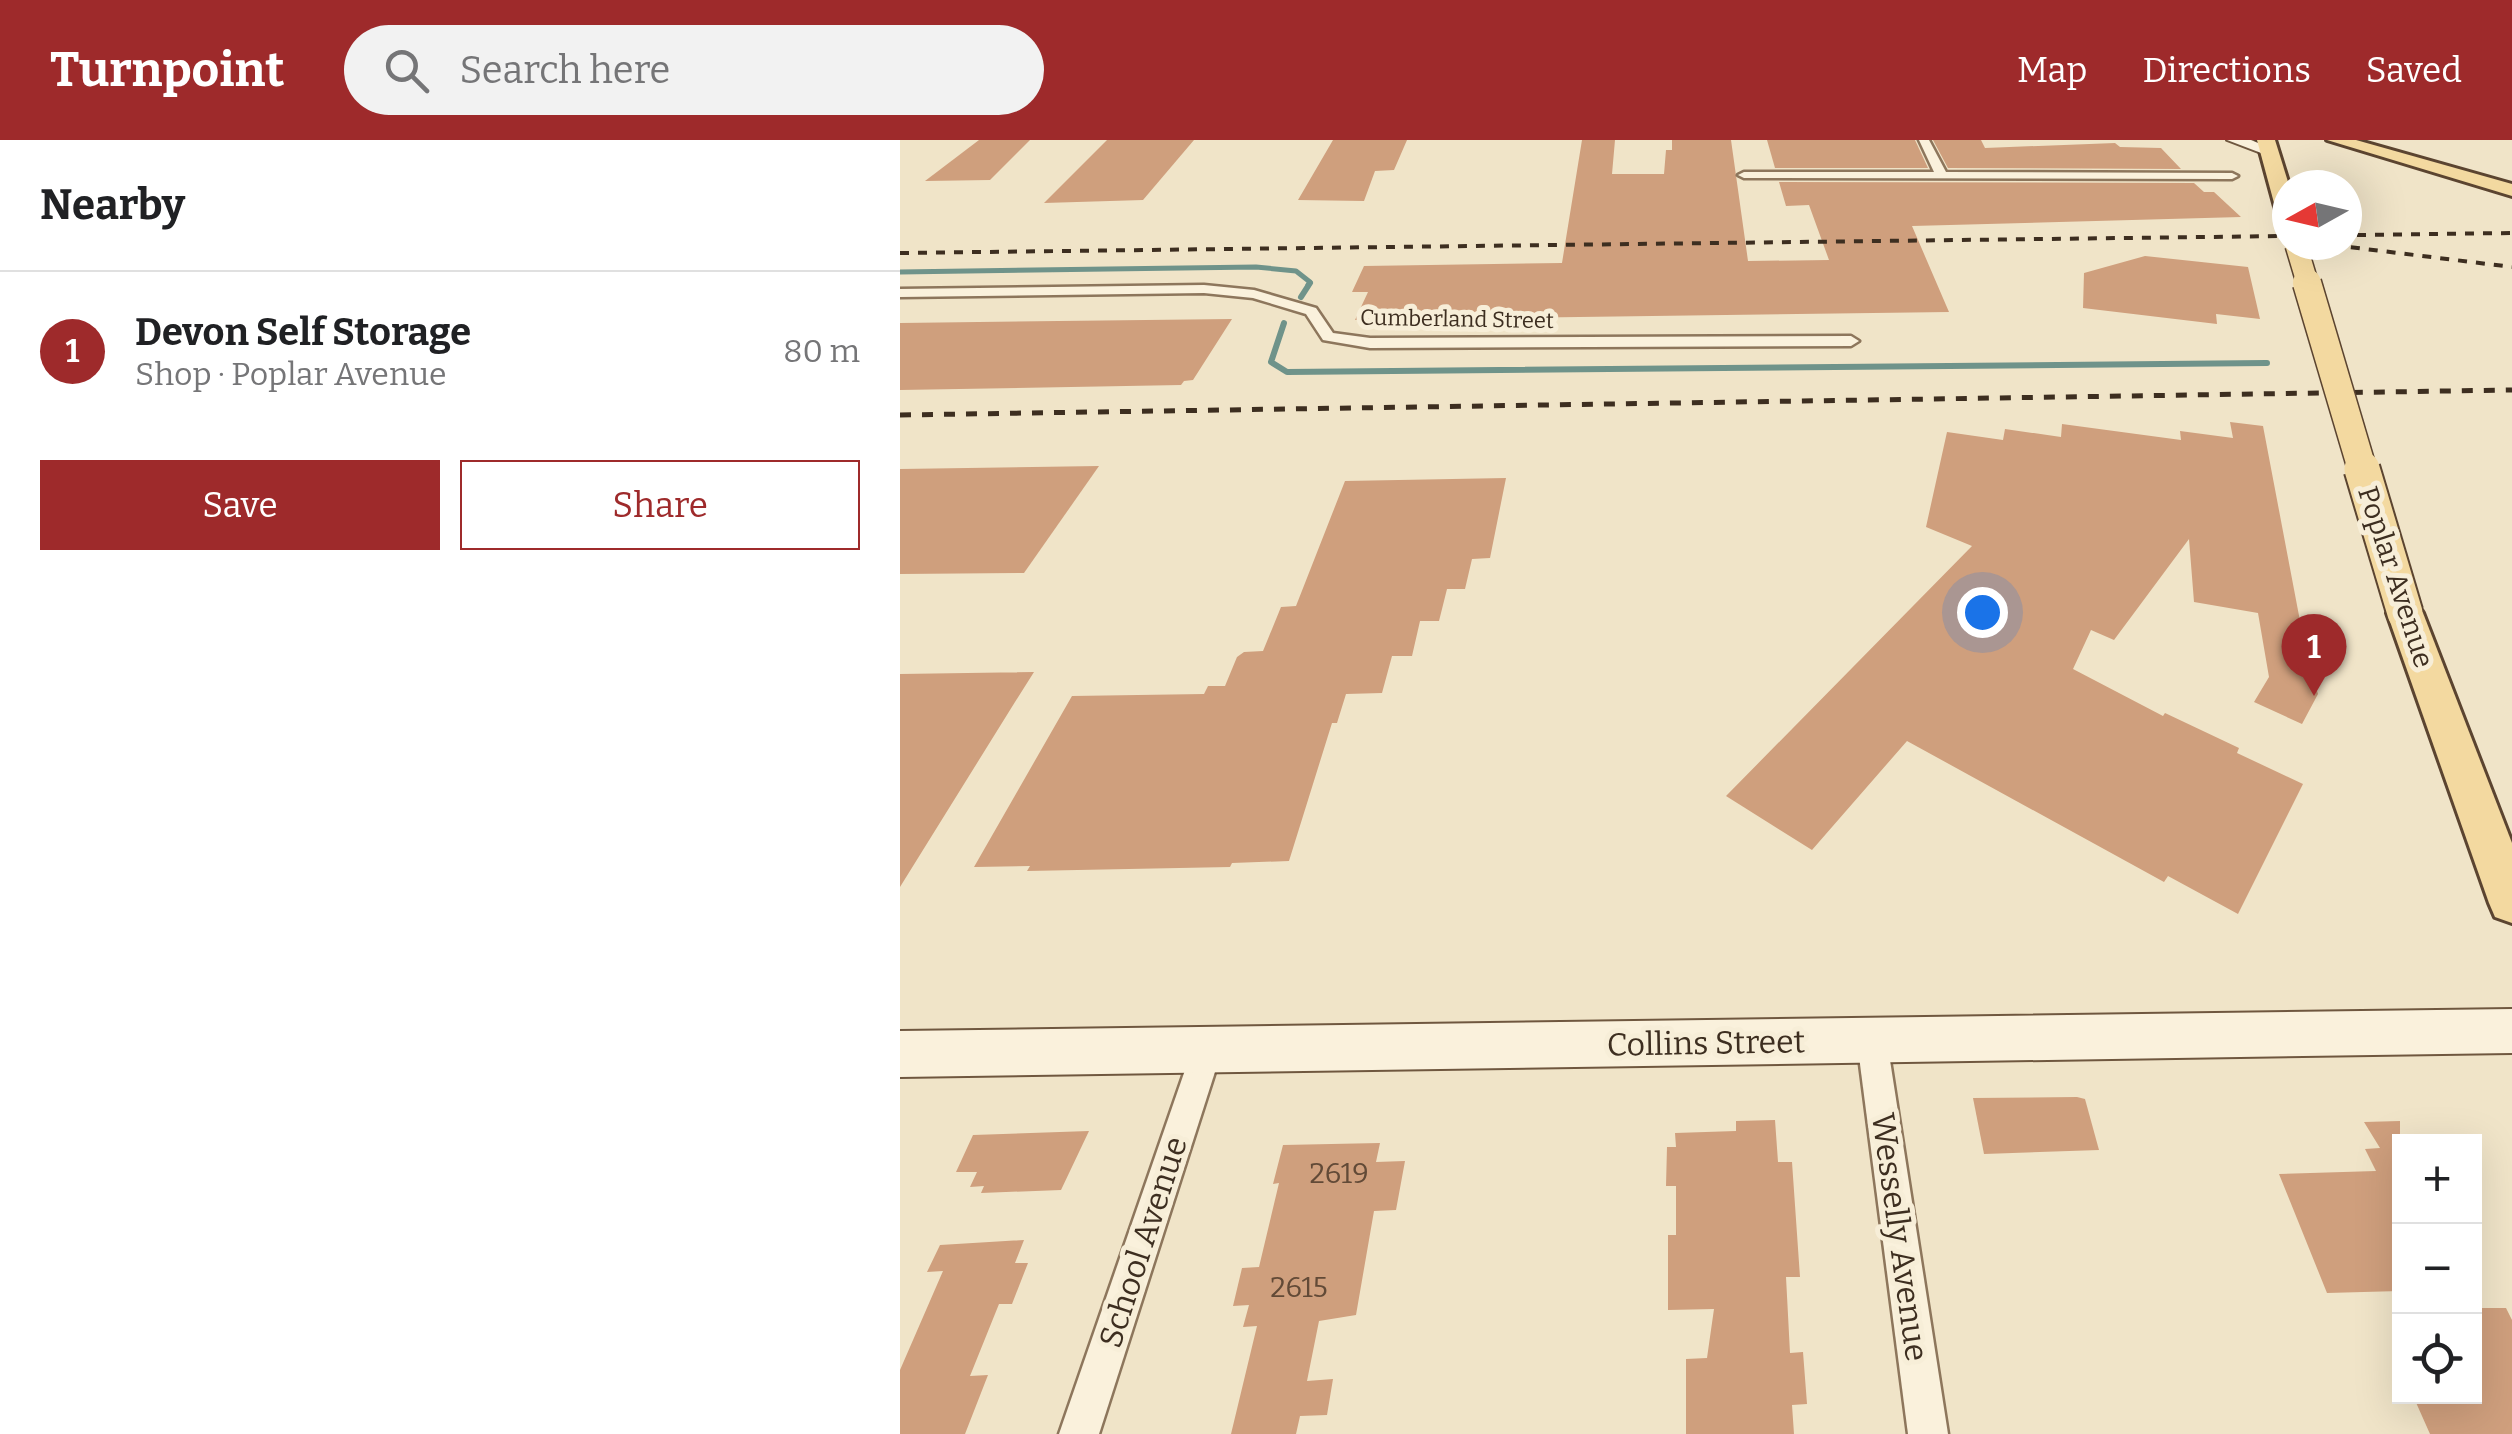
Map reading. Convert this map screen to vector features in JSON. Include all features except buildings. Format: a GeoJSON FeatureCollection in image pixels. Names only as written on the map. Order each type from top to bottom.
{"type":"FeatureCollection","features":[{"type":"Feature","properties":{"kind":"main road"},"geometry":{"type":"LineString","coordinates":[[2339,141],[2512,190]]}},
{"type":"Feature","properties":{"kind":"main road"},"geometry":{"type":"LineString","coordinates":[[2267,145],[2274,170]]}},
{"type":"Feature","properties":{"kind":"main road"},"geometry":{"type":"LineString","coordinates":[[2482,161],[2512,174]]}},
{"type":"Feature","properties":{"kind":"main road","name":"Poplar Avenue"},"geometry":{"type":"LineString","coordinates":[[2300,260],[2405,612],[2498,839],[2512,903]]}},
{"type":"Feature","properties":{"kind":"street"},"geometry":{"type":"LineString","coordinates":[[1924,140],[1941,174]]}},
{"type":"Feature","properties":{"kind":"street"},"geometry":{"type":"LineString","coordinates":[[2235,140],[2267,145]]}},
{"type":"Feature","properties":{"kind":"street"},"geometry":{"type":"LineString","coordinates":[[1744,175],[2232,176]]}},
{"type":"Feature","properties":{"kind":"street","name":"Cumberland Street"},"geometry":{"type":"LineString","coordinates":[[900,293],[1204,290],[1254,294],[1311,310],[1328,338],[1370,343],[1851,341]]}},
{"type":"Feature","properties":{"kind":"street","name":"Collins Street"},"geometry":{"type":"LineString","coordinates":[[900,1054],[2512,1031]]}},
{"type":"Feature","properties":{"kind":"street","name":"Wesselly Avenue"},"geometry":{"type":"LineString","coordinates":[[1872,1041],[1928,1434]]}},
{"type":"Feature","properties":{"kind":"street","name":"School Avenue"},"geometry":{"type":"LineString","coordinates":[[1079,1434],[1207,1050]]}},
{"type":"Feature","properties":{"kind":"waterway"},"geometry":{"type":"LineString","coordinates":[[900,272],[1256,267],[1296,271],[1310,282],[1308,285]]}},
{"type":"Feature","properties":{"kind":"waterway"},"geometry":{"type":"LineString","coordinates":[[1301,297],[1310,283]]}},
{"type":"Feature","properties":{"kind":"waterway"},"geometry":{"type":"LineString","coordinates":[[1284,323],[1271,362],[1287,372],[2267,363]]}},
{"type":"Feature","properties":{"kind":"railway"},"geometry":{"type":"LineString","coordinates":[[2362,235],[2512,233]]}},
{"type":"Feature","properties":{"kind":"railway"},"geometry":{"type":"LineString","coordinates":[[900,253],[2272,236]]}},
{"type":"Feature","properties":{"kind":"railway"},"geometry":{"type":"LineString","coordinates":[[2362,249],[2512,267]]}},
{"type":"Feature","properties":{"kind":"railway"},"geometry":{"type":"LineString","coordinates":[[900,415],[2512,390]]}},
{"type":"Feature","properties":{"kind":"place","name":"Devon Self Storage"},"geometry":{"type":"Point","coordinates":[2314,696]}}]}
